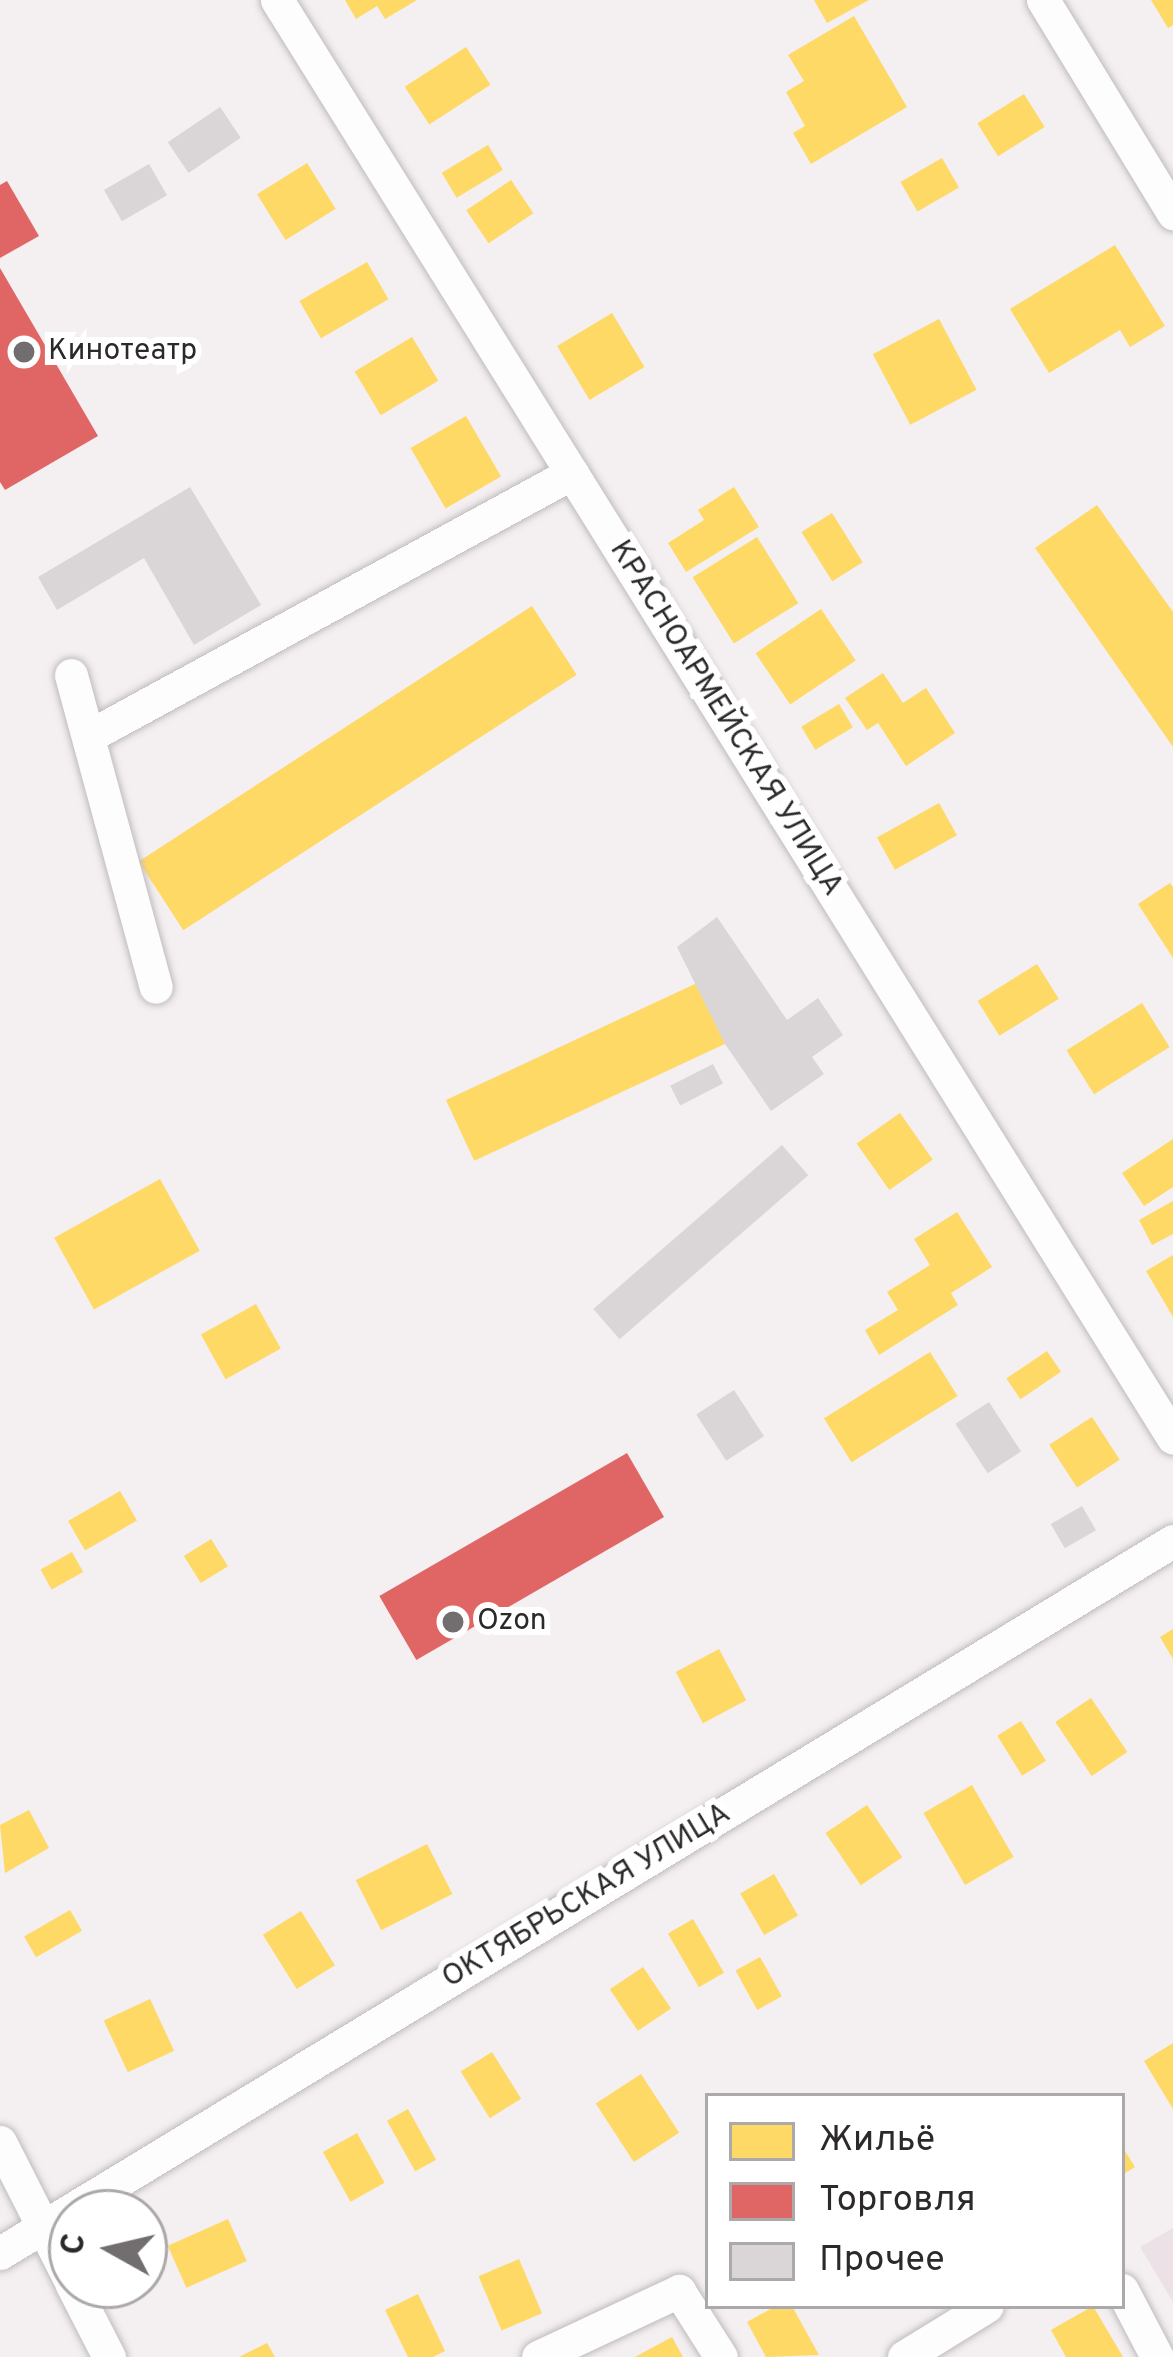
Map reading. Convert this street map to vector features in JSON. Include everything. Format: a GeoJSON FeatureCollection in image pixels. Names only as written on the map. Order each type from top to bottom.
{"type":"FeatureCollection","features":[{"type":"Feature","properties":{"kind":"street","name":"КРАСНОАРМЕЙСКАЯ УЛИЦА"},"geometry":{"type":"LineString","coordinates":[[277,0],[1173,1438]]}},
{"type":"Feature","properties":{"kind":"street"},"geometry":{"type":"LineString","coordinates":[[1043,0],[1173,213]]}},
{"type":"Feature","properties":{"kind":"street"},"geometry":{"type":"LineString","coordinates":[[89,736],[572,473]]}},
{"type":"Feature","properties":{"kind":"street"},"geometry":{"type":"LineString","coordinates":[[71,675],[156,987]]}},
{"type":"Feature","properties":{"kind":"street","name":"ОКТЯБРЬСКАЯ УЛИЦА"},"geometry":{"type":"LineString","coordinates":[[0,2253],[1173,1540]]}},
{"type":"Feature","properties":{"kind":"street"},"geometry":{"type":"LineString","coordinates":[[0,2142],[48,2237]]}},
{"type":"Feature","properties":{"kind":"street"},"geometry":{"type":"LineString","coordinates":[[538,2357],[679,2291],[721,2357]]}},
{"type":"Feature","properties":{"kind":"street"},"geometry":{"type":"LineString","coordinates":[[1125,2296],[1157,2357]]}},
{"type":"Feature","properties":{"kind":"street"},"geometry":{"type":"LineString","coordinates":[[84,2309],[109,2357]]}},
{"type":"Feature","properties":{"kind":"street"},"geometry":{"type":"LineString","coordinates":[[904,2357],[982,2309]]}},
{"type":"Feature","properties":{"kind":"shaded area"},"geometry":{"type":"Polygon","coordinates":[[[1173,2228],[1173,2302],[1140,2247],[1173,2228]]]}},
{"type":"Feature","properties":{"kind":"building: Жильё"},"geometry":{"type":"Polygon","coordinates":[[[345,0],[417,0],[385,19],[377,6],[356,19],[345,0]]]}},
{"type":"Feature","properties":{"kind":"building: Жильё"},"geometry":{"type":"Polygon","coordinates":[[[814,0],[869,0],[827,23],[814,0]]]}},
{"type":"Feature","properties":{"kind":"building: Жильё"},"geometry":{"type":"Polygon","coordinates":[[[1151,0],[1173,0],[1173,25],[1168,28],[1151,0]]]}},
{"type":"Feature","properties":{"kind":"building: Жильё"},"geometry":{"type":"Polygon","coordinates":[[[854,16],[907,107],[811,164],[793,133],[805,126],[786,92],[804,81],[788,55],[854,16]]]}},
{"type":"Feature","properties":{"kind":"building: Жильё"},"geometry":{"type":"Polygon","coordinates":[[[466,47],[491,85],[429,124],[405,87],[466,47]]]}},
{"type":"Feature","properties":{"kind":"building: Жильё"},"geometry":{"type":"Polygon","coordinates":[[[1024,94],[1045,127],[998,156],[977,123],[1024,94]]]}},
{"type":"Feature","properties":{"kind":"building: Жильё"},"geometry":{"type":"Polygon","coordinates":[[[488,145],[503,170],[457,198],[442,173],[488,145]]]}},
{"type":"Feature","properties":{"kind":"building: Жильё"},"geometry":{"type":"Polygon","coordinates":[[[942,158],[959,187],[917,211],[900,182],[942,158]]]}},
{"type":"Feature","properties":{"kind":"building: Жильё"},"geometry":{"type":"Polygon","coordinates":[[[307,163],[336,209],[286,240],[257,194],[307,163]]]}},
{"type":"Feature","properties":{"kind":"building: Жильё"},"geometry":{"type":"Polygon","coordinates":[[[511,180],[533,213],[489,243],[466,210],[511,180]]]}},
{"type":"Feature","properties":{"kind":"building: Жильё"},"geometry":{"type":"Polygon","coordinates":[[[1115,245],[1165,326],[1130,347],[1120,330],[1049,373],[1010,309],[1115,245]]]}},
{"type":"Feature","properties":{"kind":"building: Жильё"},"geometry":{"type":"Polygon","coordinates":[[[367,262],[388,299],[321,338],[299,301],[367,262]]]}},
{"type":"Feature","properties":{"kind":"building: Жильё"},"geometry":{"type":"Polygon","coordinates":[[[612,313],[644,367],[590,400],[557,346],[612,313]]]}},
{"type":"Feature","properties":{"kind":"building: Жильё"},"geometry":{"type":"Polygon","coordinates":[[[939,319],[977,390],[910,425],[873,354],[939,319]]]}},
{"type":"Feature","properties":{"kind":"building: Жильё"},"geometry":{"type":"Polygon","coordinates":[[[412,337],[438,381],[381,415],[355,372],[412,337]]]}},
{"type":"Feature","properties":{"kind":"building: Жильё"},"geometry":{"type":"Polygon","coordinates":[[[466,416],[501,477],[446,509],[411,448],[466,416]]]}},
{"type":"Feature","properties":{"kind":"building: Жильё"},"geometry":{"type":"Polygon","coordinates":[[[734,487],[759,527],[686,572],[668,543],[704,520],[698,510],[734,487]]]}},
{"type":"Feature","properties":{"kind":"building: Жильё"},"geometry":{"type":"Polygon","coordinates":[[[1097,505],[1173,612],[1173,747],[1035,548],[1097,505]]]}},
{"type":"Feature","properties":{"kind":"building: Жильё"},"geometry":{"type":"Polygon","coordinates":[[[832,513],[863,562],[832,581],[801,532],[832,513]]]}},
{"type":"Feature","properties":{"kind":"building: Жильё"},"geometry":{"type":"Polygon","coordinates":[[[757,537],[798,603],[734,643],[693,577],[757,537]]]}},
{"type":"Feature","properties":{"kind":"building: Жильё"},"geometry":{"type":"Polygon","coordinates":[[[532,606],[577,675],[183,930],[139,861],[532,606]]]}},
{"type":"Feature","properties":{"kind":"building: Жильё"},"geometry":{"type":"Polygon","coordinates":[[[821,609],[856,660],[790,705],[756,653],[821,609]]]}},
{"type":"Feature","properties":{"kind":"building: Жильё"},"geometry":{"type":"Polygon","coordinates":[[[883,673],[903,703],[926,688],[955,733],[906,766],[878,723],[867,730],[845,698],[883,673]]]}},
{"type":"Feature","properties":{"kind":"building: Жильё"},"geometry":{"type":"Polygon","coordinates":[[[839,704],[853,727],[815,750],[801,727],[839,704]]]}},
{"type":"Feature","properties":{"kind":"building: Жильё"},"geometry":{"type":"Polygon","coordinates":[[[939,803],[957,835],[895,870],[877,837],[939,803]]]}},
{"type":"Feature","properties":{"kind":"building: Жильё"},"geometry":{"type":"Polygon","coordinates":[[[1170,883],[1173,887],[1173,958],[1138,904],[1170,883]]]}},
{"type":"Feature","properties":{"kind":"building: Жильё"},"geometry":{"type":"Polygon","coordinates":[[[1037,964],[1059,999],[999,1036],[978,1001],[1037,964]]]}},
{"type":"Feature","properties":{"kind":"building: Жильё"},"geometry":{"type":"Polygon","coordinates":[[[697,983],[725,1044],[474,1161],[446,1100],[697,983]]]}},
{"type":"Feature","properties":{"kind":"building: Жильё"},"geometry":{"type":"Polygon","coordinates":[[[1142,1003],[1170,1047],[1094,1094],[1067,1050],[1142,1003]]]}},
{"type":"Feature","properties":{"kind":"building: Жильё"},"geometry":{"type":"Polygon","coordinates":[[[900,1113],[933,1160],[889,1190],[857,1143],[900,1113]]]}},
{"type":"Feature","properties":{"kind":"building: Жильё"},"geometry":{"type":"Polygon","coordinates":[[[1173,1139],[1173,1187],[1144,1206],[1122,1173],[1173,1139]]]}},
{"type":"Feature","properties":{"kind":"building: Жильё"},"geometry":{"type":"Polygon","coordinates":[[[160,1179],[200,1251],[94,1309],[54,1238],[160,1179]]]}},
{"type":"Feature","properties":{"kind":"building: Жильё"},"geometry":{"type":"Polygon","coordinates":[[[1173,1201],[1173,1234],[1152,1245],[1139,1220],[1173,1201]]]}},
{"type":"Feature","properties":{"kind":"building: Жильё"},"geometry":{"type":"Polygon","coordinates":[[[957,1212],[992,1267],[951,1293],[958,1305],[879,1355],[865,1330],[898,1310],[887,1292],[930,1265],[914,1239],[957,1212]]]}},
{"type":"Feature","properties":{"kind":"building: Жильё"},"geometry":{"type":"Polygon","coordinates":[[[1173,1255],[1173,1317],[1146,1271],[1173,1255]]]}},
{"type":"Feature","properties":{"kind":"building: Жильё"},"geometry":{"type":"Polygon","coordinates":[[[256,1304],[281,1349],[226,1379],[201,1335],[256,1304]]]}},
{"type":"Feature","properties":{"kind":"building: Жильё"},"geometry":{"type":"Polygon","coordinates":[[[1047,1351],[1061,1372],[1020,1399],[1006,1378],[1047,1351]]]}},
{"type":"Feature","properties":{"kind":"building: Жильё"},"geometry":{"type":"Polygon","coordinates":[[[930,1352],[958,1396],[852,1462],[824,1418],[930,1352]]]}},
{"type":"Feature","properties":{"kind":"building: Жильё"},"geometry":{"type":"Polygon","coordinates":[[[1092,1417],[1120,1460],[1077,1488],[1049,1445],[1092,1417]]]}},
{"type":"Feature","properties":{"kind":"building: Жильё"},"geometry":{"type":"Polygon","coordinates":[[[120,1491],[137,1520],[85,1550],[68,1521],[120,1491]]]}},
{"type":"Feature","properties":{"kind":"building: Жильё"},"geometry":{"type":"Polygon","coordinates":[[[211,1539],[228,1566],[201,1583],[184,1556],[211,1539]]]}},
{"type":"Feature","properties":{"kind":"building: Жильё"},"geometry":{"type":"Polygon","coordinates":[[[72,1552],[83,1572],[52,1590],[41,1569],[72,1552]]]}},
{"type":"Feature","properties":{"kind":"building: Жильё"},"geometry":{"type":"Polygon","coordinates":[[[1173,1629],[1173,1659],[1160,1637],[1173,1629]]]}},
{"type":"Feature","properties":{"kind":"building: Жильё"},"geometry":{"type":"Polygon","coordinates":[[[719,1649],[746,1700],[703,1723],[676,1672],[719,1649]]]}},
{"type":"Feature","properties":{"kind":"building: Жильё"},"geometry":{"type":"Polygon","coordinates":[[[1091,1698],[1127,1752],[1092,1776],[1055,1722],[1091,1698]]]}},
{"type":"Feature","properties":{"kind":"building: Жильё"},"geometry":{"type":"Polygon","coordinates":[[[1021,1721],[1046,1761],[1022,1776],[997,1736],[1021,1721]]]}},
{"type":"Feature","properties":{"kind":"building: Жильё"},"geometry":{"type":"Polygon","coordinates":[[[972,1785],[1014,1857],[965,1885],[924,1813],[972,1785]]]}},
{"type":"Feature","properties":{"kind":"building: Жильё"},"geometry":{"type":"Polygon","coordinates":[[[867,1805],[902,1857],[861,1885],[826,1833],[867,1805]]]}},
{"type":"Feature","properties":{"kind":"building: Жильё"},"geometry":{"type":"Polygon","coordinates":[[[29,1810],[49,1848],[5,1873],[0,1825],[29,1810]]]}},
{"type":"Feature","properties":{"kind":"building: Жильё"},"geometry":{"type":"Polygon","coordinates":[[[427,1844],[452,1894],[381,1930],[356,1880],[427,1844]]]}},
{"type":"Feature","properties":{"kind":"building: Жильё"},"geometry":{"type":"Polygon","coordinates":[[[774,1874],[798,1916],[764,1935],[740,1894],[774,1874]]]}},
{"type":"Feature","properties":{"kind":"building: Жильё"},"geometry":{"type":"Polygon","coordinates":[[[70,1910],[82,1931],[36,1957],[24,1936],[70,1910]]]}},
{"type":"Feature","properties":{"kind":"building: Жильё"},"geometry":{"type":"Polygon","coordinates":[[[301,1911],[335,1965],[297,1989],[263,1935],[301,1911]]]}},
{"type":"Feature","properties":{"kind":"building: Жильё"},"geometry":{"type":"Polygon","coordinates":[[[693,1919],[724,1973],[699,1987],[668,1934],[693,1919]]]}},
{"type":"Feature","properties":{"kind":"building: Жильё"},"geometry":{"type":"Polygon","coordinates":[[[760,1957],[782,1996],[757,2010],[736,1971],[760,1957]]]}},
{"type":"Feature","properties":{"kind":"building: Жильё"},"geometry":{"type":"Polygon","coordinates":[[[643,1967],[671,2008],[638,2031],[610,1989],[643,1967]]]}},
{"type":"Feature","properties":{"kind":"building: Жильё"},"geometry":{"type":"Polygon","coordinates":[[[150,1999],[174,2051],[128,2072],[104,2021],[150,1999]]]}},
{"type":"Feature","properties":{"kind":"building: Жильё"},"geometry":{"type":"Polygon","coordinates":[[[1173,2043],[1173,2109],[1144,2061],[1173,2043]]]}},
{"type":"Feature","properties":{"kind":"building: Жильё"},"geometry":{"type":"Polygon","coordinates":[[[492,2052],[521,2099],[490,2118],[461,2072],[492,2052]]]}},
{"type":"Feature","properties":{"kind":"building: Жильё"},"geometry":{"type":"Polygon","coordinates":[[[641,2074],[679,2133],[634,2162],[596,2103],[641,2074]]]}},
{"type":"Feature","properties":{"kind":"building: Жильё"},"geometry":{"type":"Polygon","coordinates":[[[408,2109],[436,2160],[415,2171],[387,2121],[408,2109]]]}},
{"type":"Feature","properties":{"kind":"building: Жильё"},"geometry":{"type":"Polygon","coordinates":[[[357,2133],[385,2183],[351,2202],[323,2152],[357,2133]]]}},
{"type":"Feature","properties":{"kind":"building: Жильё"},"geometry":{"type":"Polygon","coordinates":[[[1125,2151],[1135,2167],[1125,2173],[1125,2151]]]}},
{"type":"Feature","properties":{"kind":"building: Жильё"},"geometry":{"type":"Polygon","coordinates":[[[228,2219],[247,2261],[186,2288],[168,2246],[228,2219]]]}},
{"type":"Feature","properties":{"kind":"building: Жильё"},"geometry":{"type":"Polygon","coordinates":[[[519,2259],[542,2313],[502,2331],[478,2276],[519,2259]]]}},
{"type":"Feature","properties":{"kind":"building: Жильё"},"geometry":{"type":"Polygon","coordinates":[[[418,2294],[445,2351],[433,2357],[408,2357],[385,2310],[418,2294]]]}},
{"type":"Feature","properties":{"kind":"building: Жильё"},"geometry":{"type":"Polygon","coordinates":[[[771,2309],[794,2309],[819,2355],[766,2357],[747,2322],[771,2309]]]}},
{"type":"Feature","properties":{"kind":"building: Жильё"},"geometry":{"type":"Polygon","coordinates":[[[1095,2309],[1123,2357],[1066,2357],[1051,2330],[1095,2309]]]}},
{"type":"Feature","properties":{"kind":"building: Жильё"},"geometry":{"type":"Polygon","coordinates":[[[672,2337],[683,2357],[635,2357],[672,2337]]]}},
{"type":"Feature","properties":{"kind":"building: Жильё"},"geometry":{"type":"Polygon","coordinates":[[[267,2343],[275,2357],[239,2357],[267,2343]]]}},
{"type":"Feature","properties":{"kind":"building: Торговля","name":"Кинотеатр"},"geometry":{"type":"Polygon","coordinates":[[[7,181],[39,236],[0,258],[0,185],[7,181]]]}},
{"type":"Feature","properties":{"kind":"building: Торговля","name":"Кинотеатр"},"geometry":{"type":"Polygon","coordinates":[[[0,268],[98,436],[5,490],[0,482],[0,268]]]}},
{"type":"Feature","properties":{"kind":"building: Торговля"},"geometry":{"type":"Polygon","coordinates":[[[627,1453],[664,1517],[416,1660],[379,1596],[627,1453]]]}},
{"type":"Feature","properties":{"kind":"building: Прочее"},"geometry":{"type":"Polygon","coordinates":[[[220,107],[241,138],[188,173],[168,142],[220,107]]]}},
{"type":"Feature","properties":{"kind":"building: Прочее"},"geometry":{"type":"Polygon","coordinates":[[[149,164],[167,195],[122,221],[104,190],[149,164]]]}},
{"type":"Feature","properties":{"kind":"building: Прочее"},"geometry":{"type":"Polygon","coordinates":[[[190,487],[261,605],[194,645],[144,558],[57,610],[38,577],[190,487]]]}},
{"type":"Feature","properties":{"kind":"building: Прочее"},"geometry":{"type":"Polygon","coordinates":[[[717,917],[787,1020],[818,998],[843,1035],[812,1057],[824,1074],[771,1111],[725,1044],[677,947],[717,917]]]}},
{"type":"Feature","properties":{"kind":"building: Прочее"},"geometry":{"type":"Polygon","coordinates":[[[713,1064],[723,1084],[680,1105],[670,1086],[713,1064]]]}},
{"type":"Feature","properties":{"kind":"building: Прочее"},"geometry":{"type":"Polygon","coordinates":[[[782,1145],[808,1175],[620,1339],[593,1309],[782,1145]]]}},
{"type":"Feature","properties":{"kind":"building: Прочее"},"geometry":{"type":"Polygon","coordinates":[[[734,1390],[764,1436],[726,1461],[696,1415],[734,1390]]]}},
{"type":"Feature","properties":{"kind":"building: Прочее"},"geometry":{"type":"Polygon","coordinates":[[[989,1402],[1021,1451],[988,1473],[955,1424],[989,1402]]]}},
{"type":"Feature","properties":{"kind":"building: Прочее"},"geometry":{"type":"Polygon","coordinates":[[[1082,1506],[1096,1530],[1065,1548],[1051,1524],[1082,1506]]]}},
{"type":"Feature","properties":{"kind":"place","name":"Кинотеатр"},"geometry":{"type":"Point","coordinates":[24,352]}},
{"type":"Feature","properties":{"kind":"place","name":"Ozon"},"geometry":{"type":"Point","coordinates":[453,1622]}}]}
